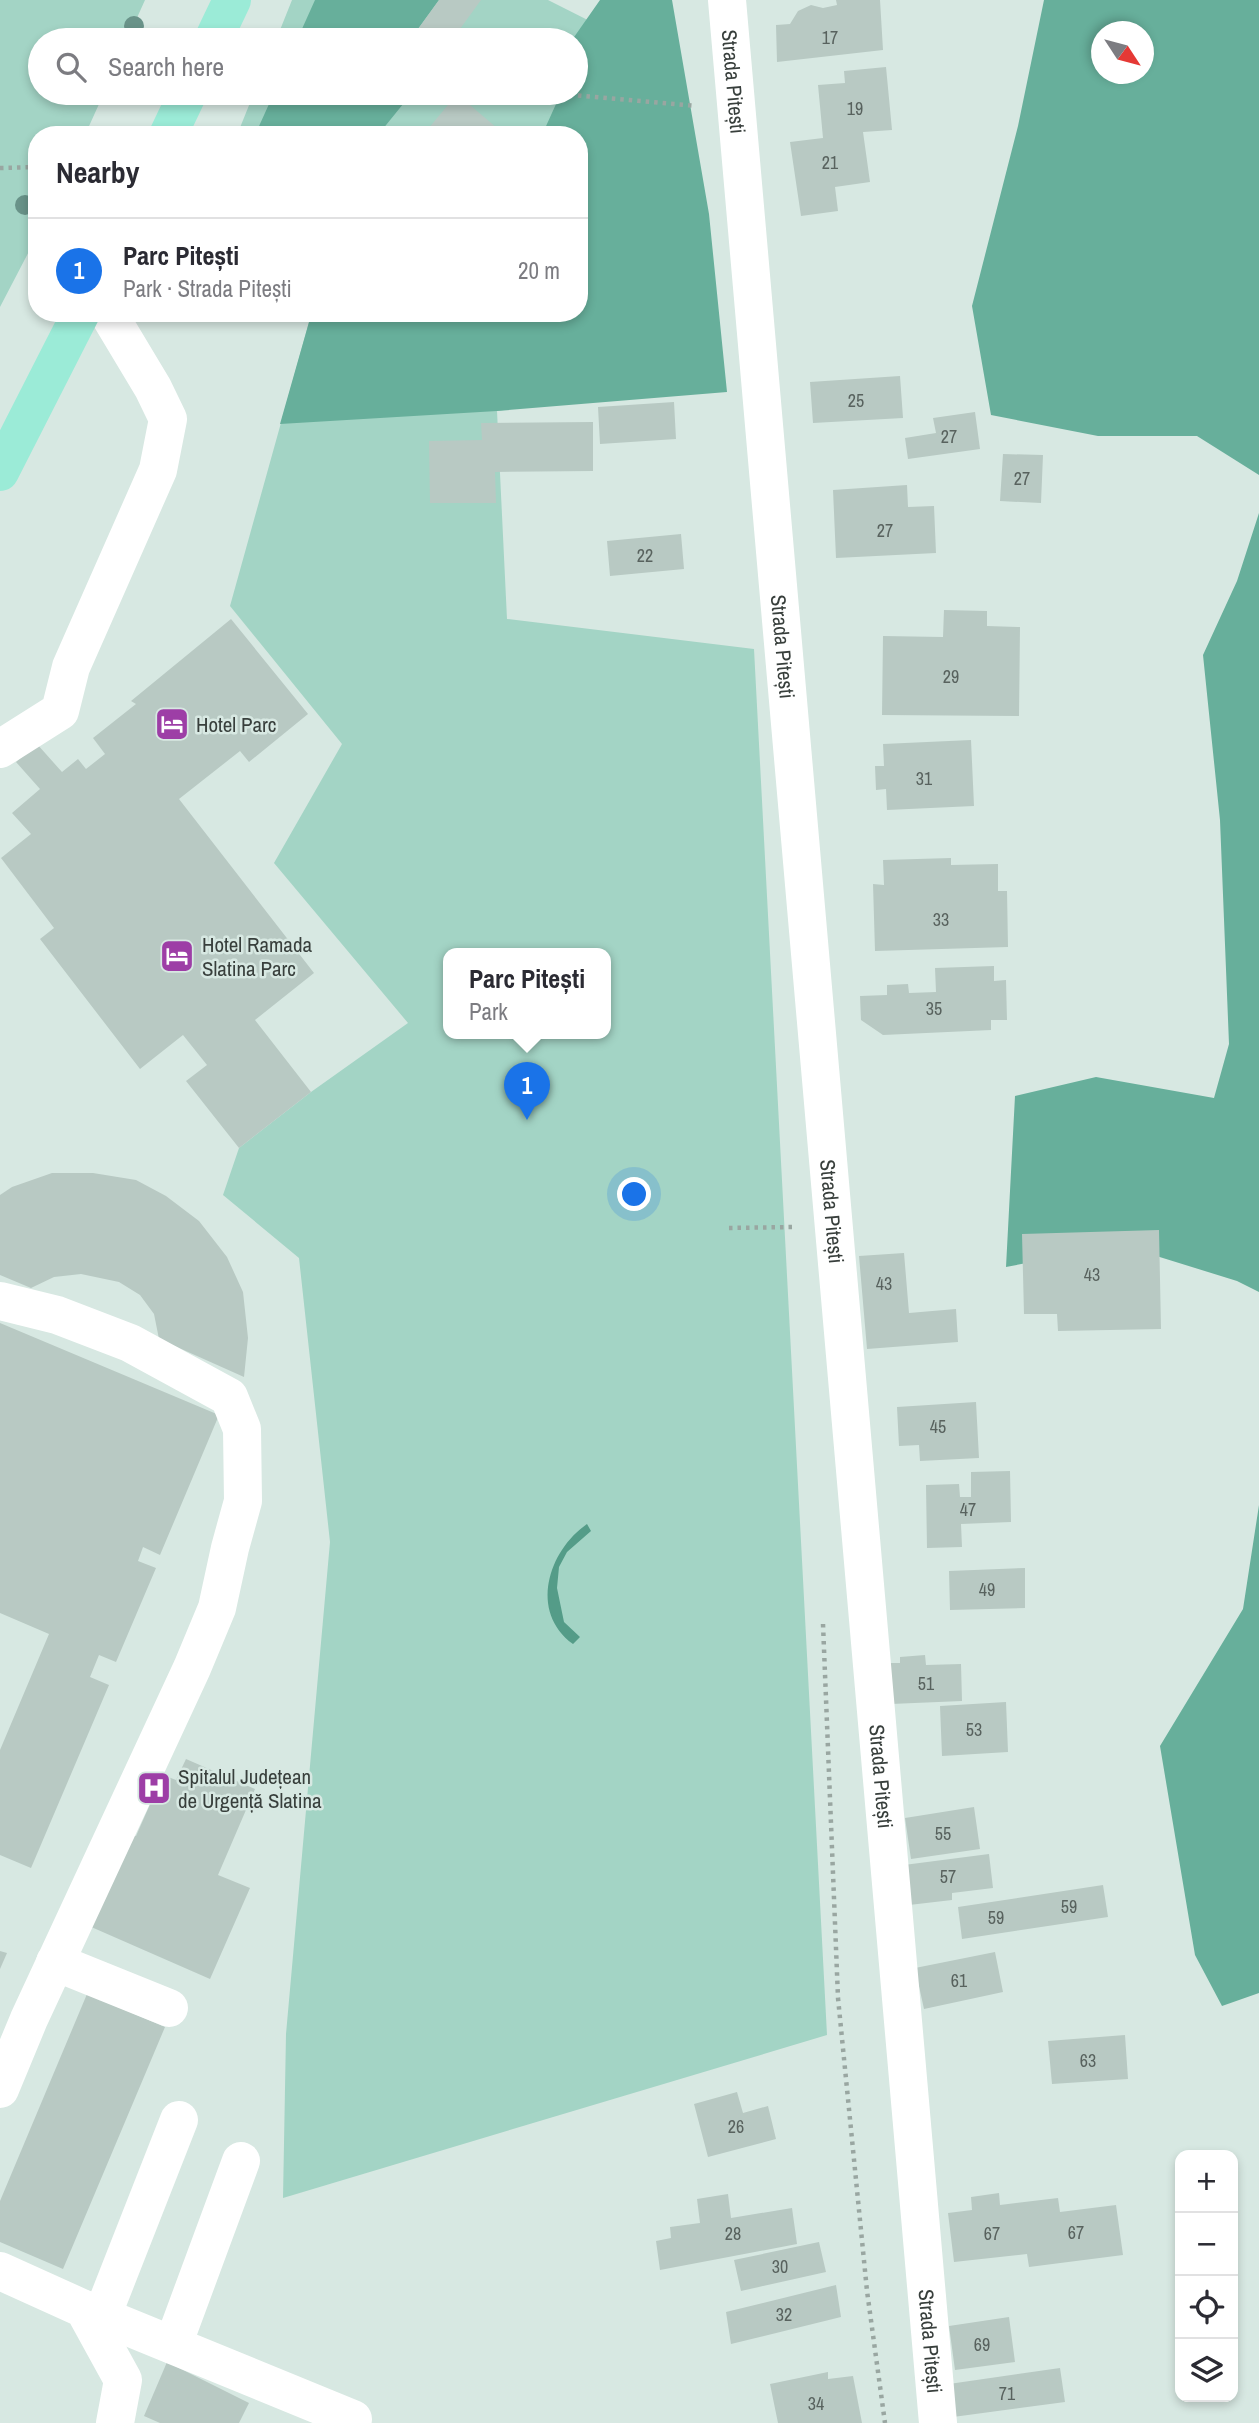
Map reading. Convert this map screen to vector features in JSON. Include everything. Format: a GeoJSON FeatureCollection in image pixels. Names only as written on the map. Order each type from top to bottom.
{"type":"FeatureCollection","features":[{"type":"Feature","properties":{"kind":"main road"},"geometry":{"type":"LineString","coordinates":[[219,28],[232,0]]}},
{"type":"Feature","properties":{"kind":"main road"},"geometry":{"type":"LineString","coordinates":[[172,126],[182,105]]}},
{"type":"Feature","properties":{"kind":"main road"},"geometry":{"type":"LineString","coordinates":[[5,446],[76,322]]}},
{"type":"Feature","properties":{"kind":"street","name":"Strada Pitești"},"geometry":{"type":"LineString","coordinates":[[727,0],[938,2423]]}},
{"type":"Feature","properties":{"kind":"street"},"geometry":{"type":"LineString","coordinates":[[0,749],[60,710],[71,667],[158,470],[168,419],[153,388],[113,322]]}},
{"type":"Feature","properties":{"kind":"street"},"geometry":{"type":"LineString","coordinates":[[0,1301],[57,1315],[130,1343],[229,1397],[242,1429],[243,1501],[217,1608],[0,2089]]}},
{"type":"Feature","properties":{"kind":"street"},"geometry":{"type":"LineString","coordinates":[[55,1962],[169,2008]]}},
{"type":"Feature","properties":{"kind":"street"},"geometry":{"type":"LineString","coordinates":[[115,2423],[123,2380],[93,2313],[179,2120]]}},
{"type":"Feature","properties":{"kind":"street"},"geometry":{"type":"LineString","coordinates":[[173,2345],[241,2161]]}},
{"type":"Feature","properties":{"kind":"street"},"geometry":{"type":"LineString","coordinates":[[0,2271],[93,2313],[353,2419]]}},
{"type":"Feature","properties":{"kind":"path"},"geometry":{"type":"LineString","coordinates":[[588,96],[704,107]]}},
{"type":"Feature","properties":{"kind":"path"},"geometry":{"type":"LineString","coordinates":[[0,168],[28,167]]}},
{"type":"Feature","properties":{"kind":"path"},"geometry":{"type":"LineString","coordinates":[[729,1228],[806,1226]]}},
{"type":"Feature","properties":{"kind":"shaded area"},"geometry":{"type":"Polygon","coordinates":[[[0,0],[145,0],[132,28],[28,28],[28,105],[99,105],[89,126],[28,126],[28,253],[0,307],[0,0]]]}},
{"type":"Feature","properties":{"kind":"shaded area"},"geometry":{"type":"Polygon","coordinates":[[[292,0],[548,0],[669,61],[719,379],[497,411],[507,619],[754,649],[827,2035],[283,2198],[286,2034],[330,1542],[299,1258],[223,1195],[239,1148],[311,1092],[408,1023],[274,863],[342,744],[230,606],[309,322],[588,322],[588,126],[241,126],[249,105],[588,105],[588,28],[281,28],[292,0]]]}},
{"type":"Feature","properties":{"kind":"shaded area"},"geometry":{"type":"Polygon","coordinates":[[[315,0],[439,0],[419,28],[302,28],[315,0]]]}},
{"type":"Feature","properties":{"kind":"shaded area"},"geometry":{"type":"Polygon","coordinates":[[[600,0],[672,0],[709,214],[727,392],[497,411],[280,424],[309,322],[588,322],[588,126],[546,126],[556,105],[588,105],[588,28],[580,28],[600,0]]]}},
{"type":"Feature","properties":{"kind":"shaded area"},"geometry":{"type":"Polygon","coordinates":[[[1044,0],[1259,0],[1259,475],[1197,436],[1098,436],[991,415],[972,306],[1018,126],[1044,0]]]}},
{"type":"Feature","properties":{"kind":"shaded area"},"geometry":{"type":"Polygon","coordinates":[[[269,105],[402,105],[385,126],[259,126],[269,105]]]}},
{"type":"Feature","properties":{"kind":"shaded area"},"geometry":{"type":"Polygon","coordinates":[[[1259,513],[1259,1292],[1237,1281],[1121,1245],[1006,1267],[1015,1096],[1096,1077],[1214,1098],[1229,1044],[1220,820],[1203,655],[1237,581],[1259,513]]]}},
{"type":"Feature","properties":{"kind":"shaded area"},"geometry":{"type":"Polygon","coordinates":[[[1259,1505],[1259,1993],[1222,2006],[1195,1955],[1160,1746],[1243,1609],[1259,1505]]]}},
{"type":"Feature","properties":{"kind":"shaded area"},"geometry":{"type":"Polygon","coordinates":[[[587,1524],[591,1531],[567,1552],[559,1567],[557,1588],[564,1622],[580,1637],[573,1644],[559,1631],[551,1616],[549,1582],[562,1550],[587,1524]]]}},
{"type":"Feature","properties":{"kind":"building"},"geometry":{"type":"Polygon","coordinates":[[[439,0],[481,0],[461,28],[419,28],[439,0]]]}},
{"type":"Feature","properties":{"kind":"building"},"geometry":{"type":"Polygon","coordinates":[[[836,0],[880,0],[883,50],[777,62],[776,25],[790,24],[798,11],[811,5],[823,8],[837,5],[836,0]]]}},
{"type":"Feature","properties":{"kind":"building"},"geometry":{"type":"Polygon","coordinates":[[[886,67],[892,130],[863,132],[870,182],[835,187],[838,211],[801,216],[790,142],[823,138],[818,85],[845,83],[844,71],[886,67]]]}},
{"type":"Feature","properties":{"kind":"building"},"geometry":{"type":"Polygon","coordinates":[[[448,105],[470,105],[495,126],[430,126],[448,105]]]}},
{"type":"Feature","properties":{"kind":"building"},"geometry":{"type":"Polygon","coordinates":[[[900,376],[903,418],[813,423],[810,382],[900,376]]]}},
{"type":"Feature","properties":{"kind":"building"},"geometry":{"type":"Polygon","coordinates":[[[674,402],[676,439],[600,444],[598,407],[674,402]]]}},
{"type":"Feature","properties":{"kind":"building"},"geometry":{"type":"Polygon","coordinates":[[[975,412],[980,449],[908,459],[905,438],[936,433],[933,418],[975,412]]]}},
{"type":"Feature","properties":{"kind":"building"},"geometry":{"type":"Polygon","coordinates":[[[593,422],[593,471],[495,472],[496,503],[430,503],[429,441],[482,440],[481,423],[593,422]]]}},
{"type":"Feature","properties":{"kind":"building"},"geometry":{"type":"Polygon","coordinates":[[[1003,454],[1043,455],[1041,503],[1000,501],[1003,454]]]}},
{"type":"Feature","properties":{"kind":"building"},"geometry":{"type":"Polygon","coordinates":[[[907,485],[908,507],[934,506],[936,553],[836,558],[833,490],[907,485]]]}},
{"type":"Feature","properties":{"kind":"building"},"geometry":{"type":"Polygon","coordinates":[[[681,534],[684,569],[610,576],[607,541],[681,534]]]}},
{"type":"Feature","properties":{"kind":"building"},"geometry":{"type":"Polygon","coordinates":[[[944,610],[987,611],[987,626],[1020,627],[1019,716],[882,715],[883,636],[943,637],[944,610]]]}},
{"type":"Feature","properties":{"kind":"building","name":"Hotel Ramada Slatina Parc"},"geometry":{"type":"Polygon","coordinates":[[[231,619],[308,714],[249,762],[240,751],[179,799],[314,973],[255,1020],[311,1092],[239,1148],[186,1081],[207,1065],[183,1035],[140,1069],[40,939],[54,928],[1,858],[31,834],[12,813],[40,789],[16,762],[37,744],[62,772],[78,759],[86,769],[105,754],[93,738],[136,704],[131,701],[231,619]]]}},
{"type":"Feature","properties":{"kind":"building"},"geometry":{"type":"Polygon","coordinates":[[[971,740],[974,806],[887,810],[886,789],[876,790],[875,766],[884,766],[883,744],[971,740]]]}},
{"type":"Feature","properties":{"kind":"building"},"geometry":{"type":"Polygon","coordinates":[[[951,858],[951,865],[998,864],[998,891],[1007,891],[1008,947],[875,951],[873,884],[884,885],[883,860],[951,858]]]}},
{"type":"Feature","properties":{"kind":"building"},"geometry":{"type":"Polygon","coordinates":[[[994,966],[994,981],[1006,980],[1007,1020],[991,1020],[991,1030],[883,1035],[861,1020],[860,996],[887,995],[887,985],[908,984],[909,993],[936,992],[935,968],[994,966]]]}},
{"type":"Feature","properties":{"kind":"building"},"geometry":{"type":"Polygon","coordinates":[[[52,1173],[93,1173],[136,1180],[166,1196],[199,1221],[227,1257],[243,1292],[248,1338],[244,1377],[159,1339],[154,1314],[140,1295],[119,1282],[81,1274],[54,1277],[31,1288],[0,1275],[0,1195],[12,1187],[52,1173]]]}},
{"type":"Feature","properties":{"kind":"building"},"geometry":{"type":"Polygon","coordinates":[[[1159,1230],[1161,1329],[1058,1331],[1057,1314],[1024,1314],[1022,1234],[1159,1230]]]}},
{"type":"Feature","properties":{"kind":"building"},"geometry":{"type":"Polygon","coordinates":[[[904,1253],[909,1313],[956,1309],[958,1342],[867,1349],[859,1256],[904,1253]]]}},
{"type":"Feature","properties":{"kind":"building"},"geometry":{"type":"Polygon","coordinates":[[[0,1323],[219,1415],[160,1555],[143,1547],[138,1561],[156,1568],[116,1662],[99,1655],[90,1677],[109,1685],[31,1868],[0,1855],[0,1750],[49,1634],[0,1613],[0,1323]]]}},
{"type":"Feature","properties":{"kind":"building"},"geometry":{"type":"Polygon","coordinates":[[[976,1402],[979,1458],[920,1461],[919,1445],[899,1446],[897,1407],[976,1402]]]}},
{"type":"Feature","properties":{"kind":"building"},"geometry":{"type":"Polygon","coordinates":[[[1010,1471],[1011,1522],[961,1524],[962,1547],[927,1548],[926,1485],[959,1484],[960,1497],[971,1497],[971,1472],[1010,1471]]]}},
{"type":"Feature","properties":{"kind":"building"},"geometry":{"type":"Polygon","coordinates":[[[1025,1568],[1025,1608],[950,1610],[949,1571],[1025,1568]]]}},
{"type":"Feature","properties":{"kind":"building"},"geometry":{"type":"Polygon","coordinates":[[[925,1655],[926,1665],[961,1664],[962,1701],[891,1704],[889,1663],[900,1663],[900,1657],[925,1655]]]}},
{"type":"Feature","properties":{"kind":"building"},"geometry":{"type":"Polygon","coordinates":[[[1006,1702],[1008,1752],[942,1756],[940,1706],[1006,1702]]]}},
{"type":"Feature","properties":{"kind":"building"},"geometry":{"type":"Polygon","coordinates":[[[186,1759],[255,1789],[218,1875],[250,1888],[210,1979],[89,1926],[129,1835],[136,1836],[163,1775],[176,1780],[186,1759]]]}},
{"type":"Feature","properties":{"kind":"building"},"geometry":{"type":"Polygon","coordinates":[[[974,1807],[980,1849],[911,1859],[905,1818],[974,1807]]]}},
{"type":"Feature","properties":{"kind":"building"},"geometry":{"type":"Polygon","coordinates":[[[989,1854],[993,1888],[952,1893],[952,1900],[909,1905],[904,1865],[989,1854]]]}},
{"type":"Feature","properties":{"kind":"building"},"geometry":{"type":"Polygon","coordinates":[[[1103,1885],[1108,1917],[962,1939],[958,1907],[1103,1885]]]}},
{"type":"Feature","properties":{"kind":"building"},"geometry":{"type":"Polygon","coordinates":[[[0,1951],[7,1953],[0,1969],[0,1951]]]}},
{"type":"Feature","properties":{"kind":"building"},"geometry":{"type":"Polygon","coordinates":[[[995,1952],[1003,1992],[924,2009],[915,1968],[995,1952]]]}},
{"type":"Feature","properties":{"kind":"building"},"geometry":{"type":"Polygon","coordinates":[[[87,1994],[165,2027],[63,2269],[0,2242],[0,2201],[87,1994]]]}},
{"type":"Feature","properties":{"kind":"building"},"geometry":{"type":"Polygon","coordinates":[[[1125,2035],[1128,2079],[1052,2084],[1048,2041],[1125,2035]]]}},
{"type":"Feature","properties":{"kind":"building"},"geometry":{"type":"Polygon","coordinates":[[[737,2092],[743,2113],[768,2106],[776,2139],[708,2157],[694,2104],[737,2092]]]}},
{"type":"Feature","properties":{"kind":"building"},"geometry":{"type":"Polygon","coordinates":[[[999,2193],[1000,2205],[1058,2198],[1060,2212],[1116,2205],[1123,2255],[1029,2267],[1027,2254],[954,2262],[948,2213],[972,2210],[971,2197],[999,2193]]]}},
{"type":"Feature","properties":{"kind":"building"},"geometry":{"type":"Polygon","coordinates":[[[728,2194],[731,2218],[792,2208],[797,2244],[660,2270],[656,2241],[671,2238],[670,2227],[700,2223],[697,2199],[728,2194]]]}},
{"type":"Feature","properties":{"kind":"building"},"geometry":{"type":"Polygon","coordinates":[[[819,2242],[826,2272],[741,2291],[734,2260],[819,2242]]]}},
{"type":"Feature","properties":{"kind":"building"},"geometry":{"type":"Polygon","coordinates":[[[836,2285],[841,2317],[731,2344],[726,2312],[836,2285]]]}},
{"type":"Feature","properties":{"kind":"building"},"geometry":{"type":"Polygon","coordinates":[[[1009,2317],[1015,2362],[955,2370],[949,2326],[1009,2317]]]}},
{"type":"Feature","properties":{"kind":"building"},"geometry":{"type":"Polygon","coordinates":[[[167,2362],[249,2403],[239,2423],[160,2423],[144,2416],[167,2362]]]}},
{"type":"Feature","properties":{"kind":"building"},"geometry":{"type":"Polygon","coordinates":[[[1060,2368],[1065,2402],[953,2417],[949,2384],[1060,2368]]]}},
{"type":"Feature","properties":{"kind":"building"},"geometry":{"type":"Polygon","coordinates":[[[828,2372],[828,2379],[853,2376],[862,2423],[778,2423],[770,2384],[828,2372]]]}},
{"type":"Feature","properties":{"kind":"place","name":"Hotel Parc"},"geometry":{"type":"Point","coordinates":[172,724]}},
{"type":"Feature","properties":{"kind":"place","name":"Hotel Ramada Slatina Parc"},"geometry":{"type":"Point","coordinates":[177,956]}},
{"type":"Feature","properties":{"kind":"place","name":"Parc Pitești"},"geometry":{"type":"Point","coordinates":[527,1120]}},
{"type":"Feature","properties":{"kind":"place","name":"Spitalul Județean de Urgență Slatina"},"geometry":{"type":"Point","coordinates":[154,1788]}}]}
